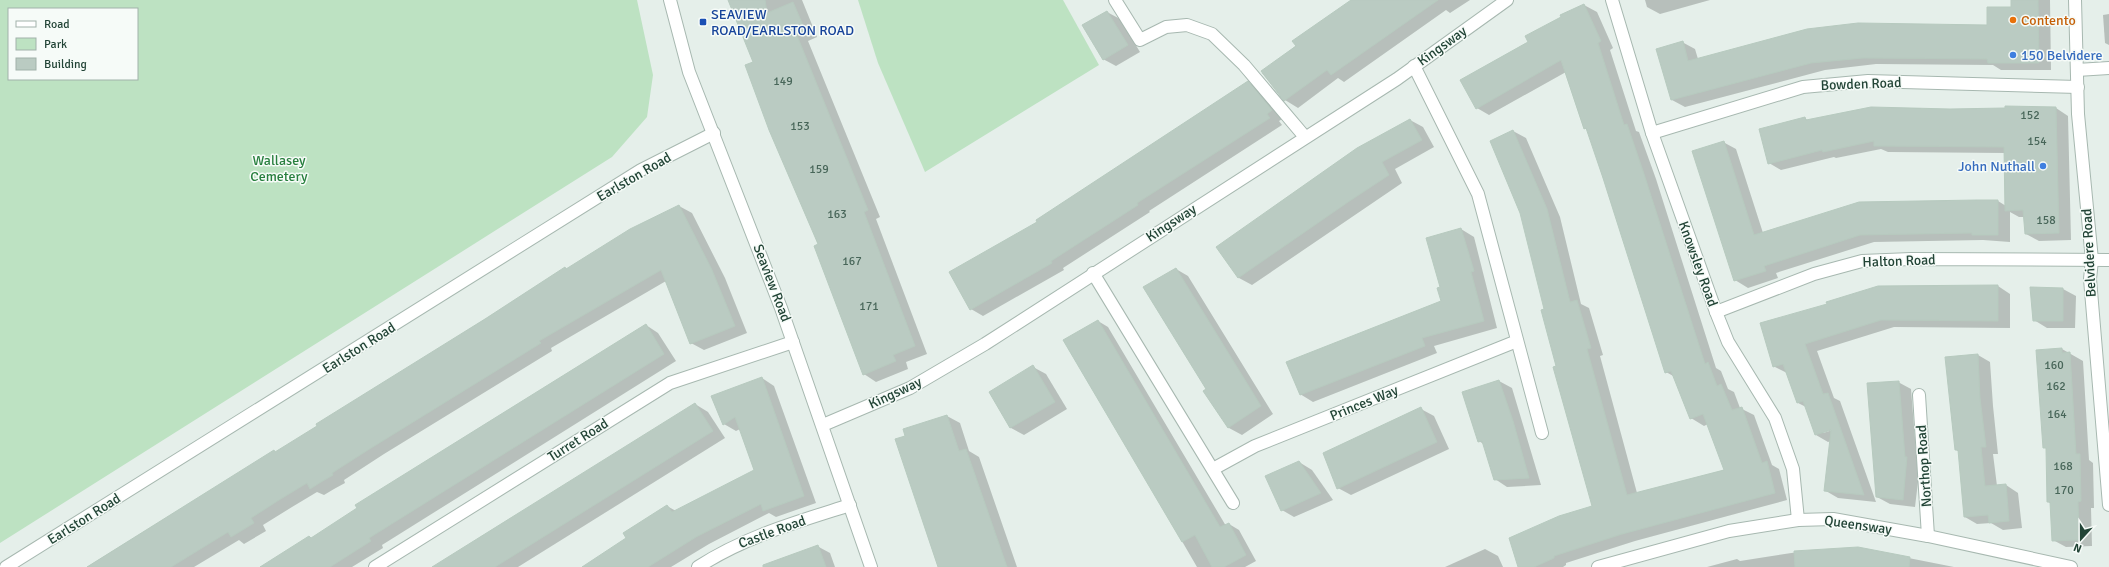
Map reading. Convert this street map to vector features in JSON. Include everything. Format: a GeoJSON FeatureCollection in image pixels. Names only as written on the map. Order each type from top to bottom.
{"type":"FeatureCollection","features":[{"type":"Feature","properties":{"kind":"street","name":"Seaview Road"},"geometry":{"type":"LineString","coordinates":[[670,0],[690,72],[793,342],[871,567]]}},
{"type":"Feature","properties":{"kind":"street"},"geometry":{"type":"LineString","coordinates":[[1115,0],[1140,40],[1166,27],[1188,25],[1212,34],[1244,65],[1305,137]]}},
{"type":"Feature","properties":{"kind":"street","name":"Kingsway"},"geometry":{"type":"LineString","coordinates":[[823,425],[910,388],[985,344],[1414,66],[1507,0]]}},
{"type":"Feature","properties":{"kind":"street","name":"Knowsley Road"},"geometry":{"type":"LineString","coordinates":[[1612,0],[1652,133],[1716,312],[1728,342],[1775,418],[1793,469],[1798,520]]}},
{"type":"Feature","properties":{"kind":"street","name":"Belvidere Road"},"geometry":{"type":"LineString","coordinates":[[2075,0],[2078,87],[2092,260],[2090,279],[2109,505]]}},
{"type":"Feature","properties":{"kind":"street"},"geometry":{"type":"LineString","coordinates":[[1414,66],[1478,194],[1542,433]]}},
{"type":"Feature","properties":{"kind":"street"},"geometry":{"type":"LineString","coordinates":[[2077,70],[2109,68]]}},
{"type":"Feature","properties":{"kind":"street","name":"Bowden Road"},"geometry":{"type":"LineString","coordinates":[[1652,133],[1803,87],[1868,81],[2078,87]]}},
{"type":"Feature","properties":{"kind":"street","name":"Earlston Road"},"geometry":{"type":"LineString","coordinates":[[6,567],[361,347],[641,170],[714,133]]}},
{"type":"Feature","properties":{"kind":"street","name":"Halton Road"},"geometry":{"type":"LineString","coordinates":[[1716,312],[1814,274],[1862,261],[1911,259],[2109,260]]}},
{"type":"Feature","properties":{"kind":"street"},"geometry":{"type":"LineString","coordinates":[[1093,273],[1233,503]]}},
{"type":"Feature","properties":{"kind":"street","name":"Turret Road"},"geometry":{"type":"LineString","coordinates":[[375,567],[670,383],[793,342]]}},
{"type":"Feature","properties":{"kind":"street","name":"Princes Way"},"geometry":{"type":"LineString","coordinates":[[1212,469],[1255,446],[1517,342]]}},
{"type":"Feature","properties":{"kind":"street","name":"Northop Road"},"geometry":{"type":"LineString","coordinates":[[1919,395],[1928,536]]}},
{"type":"Feature","properties":{"kind":"street","name":"Castle Road"},"geometry":{"type":"LineString","coordinates":[[698,567],[724,550],[765,533],[850,505]]}},
{"type":"Feature","properties":{"kind":"street","name":"Queensway"},"geometry":{"type":"LineString","coordinates":[[1598,567],[1729,531],[1798,520],[1832,519],[1928,536],[2071,567]]}},
{"type":"Feature","properties":{"kind":"green space","name":"Wallasey Cemetery"},"geometry":{"type":"Polygon","coordinates":[[[0,0],[637,0],[653,75],[647,117],[612,157],[0,543],[0,0]]]}},
{"type":"Feature","properties":{"kind":"green space"},"geometry":{"type":"Polygon","coordinates":[[[858,0],[1063,0],[1099,65],[925,172],[878,63],[858,0]]]}},
{"type":"Feature","properties":{"kind":"building"},"geometry":{"type":"Polygon","coordinates":[[[728,0],[765,0],[767,13],[793,2],[805,30],[796,33],[868,210],[864,212],[915,346],[893,355],[896,361],[863,375],[814,246],[818,244],[769,130],[745,65],[753,62],[728,0]]]}},
{"type":"Feature","properties":{"kind":"building"},"geometry":{"type":"Polygon","coordinates":[[[1351,0],[1438,0],[1331,75],[1327,70],[1284,101],[1261,71],[1296,46],[1292,41],[1351,0]]]}},
{"type":"Feature","properties":{"kind":"building"},"geometry":{"type":"Polygon","coordinates":[[[2011,0],[2038,0],[2039,63],[1988,63],[1987,59],[1863,58],[1811,63],[1671,100],[1656,49],[1683,41],[1688,61],[1807,29],[1858,23],[1987,25],[1987,7],[2011,7],[2011,0]]]}},
{"type":"Feature","properties":{"kind":"building"},"geometry":{"type":"Polygon","coordinates":[[[1584,4],[1601,41],[1598,43],[1624,125],[1627,124],[1643,171],[1705,364],[1708,362],[1717,386],[1721,384],[1732,410],[1742,407],[1762,463],[1767,461],[1775,493],[1622,534],[1554,556],[1554,558],[1534,567],[1518,567],[1509,538],[1559,516],[1592,506],[1553,367],[1556,366],[1541,310],[1544,309],[1520,213],[1490,141],[1513,130],[1547,209],[1570,302],[1577,300],[1591,348],[1587,349],[1627,495],[1724,470],[1703,414],[1690,419],[1671,371],[1665,373],[1603,178],[1586,128],[1584,129],[1561,60],[1476,109],[1460,80],[1528,42],[1525,36],[1561,17],[1560,15],[1584,4]]]}},
{"type":"Feature","properties":{"kind":"building"},"geometry":{"type":"Polygon","coordinates":[[[1107,11],[1128,45],[1103,60],[1082,25],[1107,11]]]}},
{"type":"Feature","properties":{"kind":"building"},"geometry":{"type":"Polygon","coordinates":[[[1248,81],[1272,110],[1267,114],[1270,118],[1137,203],[1138,205],[1051,261],[1052,263],[970,310],[949,272],[1037,222],[1036,220],[1248,81]]]}},
{"type":"Feature","properties":{"kind":"building"},"geometry":{"type":"Polygon","coordinates":[[[2005,106],[2056,107],[2059,233],[2025,234],[2023,210],[2005,211],[2004,147],[1874,146],[1874,141],[1823,152],[1822,150],[1768,164],[1759,129],[1805,117],[1806,120],[1871,107],[1950,109],[2005,108],[2005,106]]]}},
{"type":"Feature","properties":{"kind":"building"},"geometry":{"type":"Polygon","coordinates":[[[1410,119],[1422,140],[1382,162],[1389,175],[1238,278],[1216,247],[1357,148],[1410,119]]]}},
{"type":"Feature","properties":{"kind":"building"},"geometry":{"type":"Polygon","coordinates":[[[1724,141],[1754,235],[1859,202],[1998,200],[1998,235],[1972,235],[1972,233],[1860,235],[1764,266],[1766,271],[1734,281],[1692,151],[1724,141]]]}},
{"type":"Feature","properties":{"kind":"building"},"geometry":{"type":"Polygon","coordinates":[[[679,205],[712,270],[735,326],[690,344],[661,270],[539,341],[541,343],[371,448],[332,473],[333,475],[310,489],[307,483],[279,500],[251,518],[254,523],[231,537],[228,532],[171,567],[87,567],[274,450],[275,452],[317,426],[316,424],[485,319],[565,267],[566,269],[630,229],[679,205]]]}},
{"type":"Feature","properties":{"kind":"building"},"geometry":{"type":"Polygon","coordinates":[[[1461,228],[1474,271],[1471,272],[1484,321],[1422,338],[1425,346],[1300,395],[1286,362],[1441,301],[1437,288],[1440,287],[1426,238],[1461,228]]]}},
{"type":"Feature","properties":{"kind":"building"},"geometry":{"type":"Polygon","coordinates":[[[1176,268],[1261,406],[1228,428],[1203,391],[1206,389],[1143,287],[1176,268]]]}},
{"type":"Feature","properties":{"kind":"building"},"geometry":{"type":"Polygon","coordinates":[[[1998,285],[1998,321],[1881,320],[1805,344],[1823,394],[1828,393],[1864,495],[1824,491],[1831,430],[1815,435],[1803,401],[1797,403],[1783,364],[1773,367],[1760,323],[1827,304],[1826,302],[1878,286],[1998,285]]]}},
{"type":"Feature","properties":{"kind":"building"},"geometry":{"type":"Polygon","coordinates":[[[2030,287],[2063,288],[2063,321],[2033,321],[2030,287]]]}},
{"type":"Feature","properties":{"kind":"building"},"geometry":{"type":"Polygon","coordinates":[[[1098,320],[1220,527],[1229,523],[1246,555],[1224,567],[1212,567],[1195,535],[1182,542],[1063,340],[1098,320]]]}},
{"type":"Feature","properties":{"kind":"building"},"geometry":{"type":"Polygon","coordinates":[[[646,324],[664,354],[369,538],[371,541],[330,567],[260,567],[309,536],[311,538],[357,508],[355,505],[646,324]]]}},
{"type":"Feature","properties":{"kind":"building"},"geometry":{"type":"Polygon","coordinates":[[[2062,348],[2062,353],[2070,352],[2076,454],[2080,454],[2081,501],[2078,502],[2079,540],[2052,541],[2050,502],[2047,502],[2046,448],[2043,448],[2036,350],[2062,348]]]}},
{"type":"Feature","properties":{"kind":"building"},"geometry":{"type":"Polygon","coordinates":[[[1978,354],[1980,398],[1986,447],[1981,447],[1985,486],[2006,484],[2009,521],[1989,523],[1988,515],[1964,517],[1958,450],[1955,450],[1945,357],[1978,354]]]}},
{"type":"Feature","properties":{"kind":"building"},"geometry":{"type":"Polygon","coordinates":[[[1033,365],[1055,402],[1010,428],[989,392],[1033,365]]]}},
{"type":"Feature","properties":{"kind":"building"},"geometry":{"type":"Polygon","coordinates":[[[762,377],[804,496],[763,511],[761,504],[696,537],[648,567],[582,567],[626,538],[623,533],[667,505],[672,512],[754,470],[735,417],[723,425],[711,396],[762,377]]]}},
{"type":"Feature","properties":{"kind":"building"},"geometry":{"type":"Polygon","coordinates":[[[1499,380],[1513,421],[1529,478],[1494,480],[1482,441],[1478,442],[1462,392],[1499,380]]]}},
{"type":"Feature","properties":{"kind":"building"},"geometry":{"type":"Polygon","coordinates":[[[1899,381],[1905,457],[1907,457],[1903,500],[1876,497],[1867,383],[1899,381]]]}},
{"type":"Feature","properties":{"kind":"building"},"geometry":{"type":"Polygon","coordinates":[[[695,403],[713,431],[495,567],[432,567],[695,403]]]}},
{"type":"Feature","properties":{"kind":"building"},"geometry":{"type":"Polygon","coordinates":[[[1421,407],[1437,442],[1337,489],[1323,453],[1421,407]]]}},
{"type":"Feature","properties":{"kind":"building"},"geometry":{"type":"Polygon","coordinates":[[[947,415],[959,451],[966,449],[1007,567],[938,567],[895,439],[905,436],[903,429],[947,415]]]}},
{"type":"Feature","properties":{"kind":"building"},"geometry":{"type":"Polygon","coordinates":[[[1299,461],[1321,493],[1281,511],[1265,476],[1299,461]]]}},
{"type":"Feature","properties":{"kind":"building"},"geometry":{"type":"Polygon","coordinates":[[[818,545],[826,567],[763,567],[763,565],[818,545]]]}},
{"type":"Feature","properties":{"kind":"building"},"geometry":{"type":"Polygon","coordinates":[[[1858,547],[1910,557],[1909,567],[1795,567],[1794,551],[1858,547]]]}},
{"type":"Feature","properties":{"kind":"place","name":"Contento"},"geometry":{"type":"Point","coordinates":[2013,20]}},
{"type":"Feature","properties":{"kind":"place","name":"SEAVIEW ROAD/EARLSTON ROAD"},"geometry":{"type":"Point","coordinates":[703,22]}},
{"type":"Feature","properties":{"kind":"place","name":"150 Belvidere"},"geometry":{"type":"Point","coordinates":[2013,55]}},
{"type":"Feature","properties":{"kind":"place","name":"John Nuthall"},"geometry":{"type":"Point","coordinates":[2043,166]}}]}
